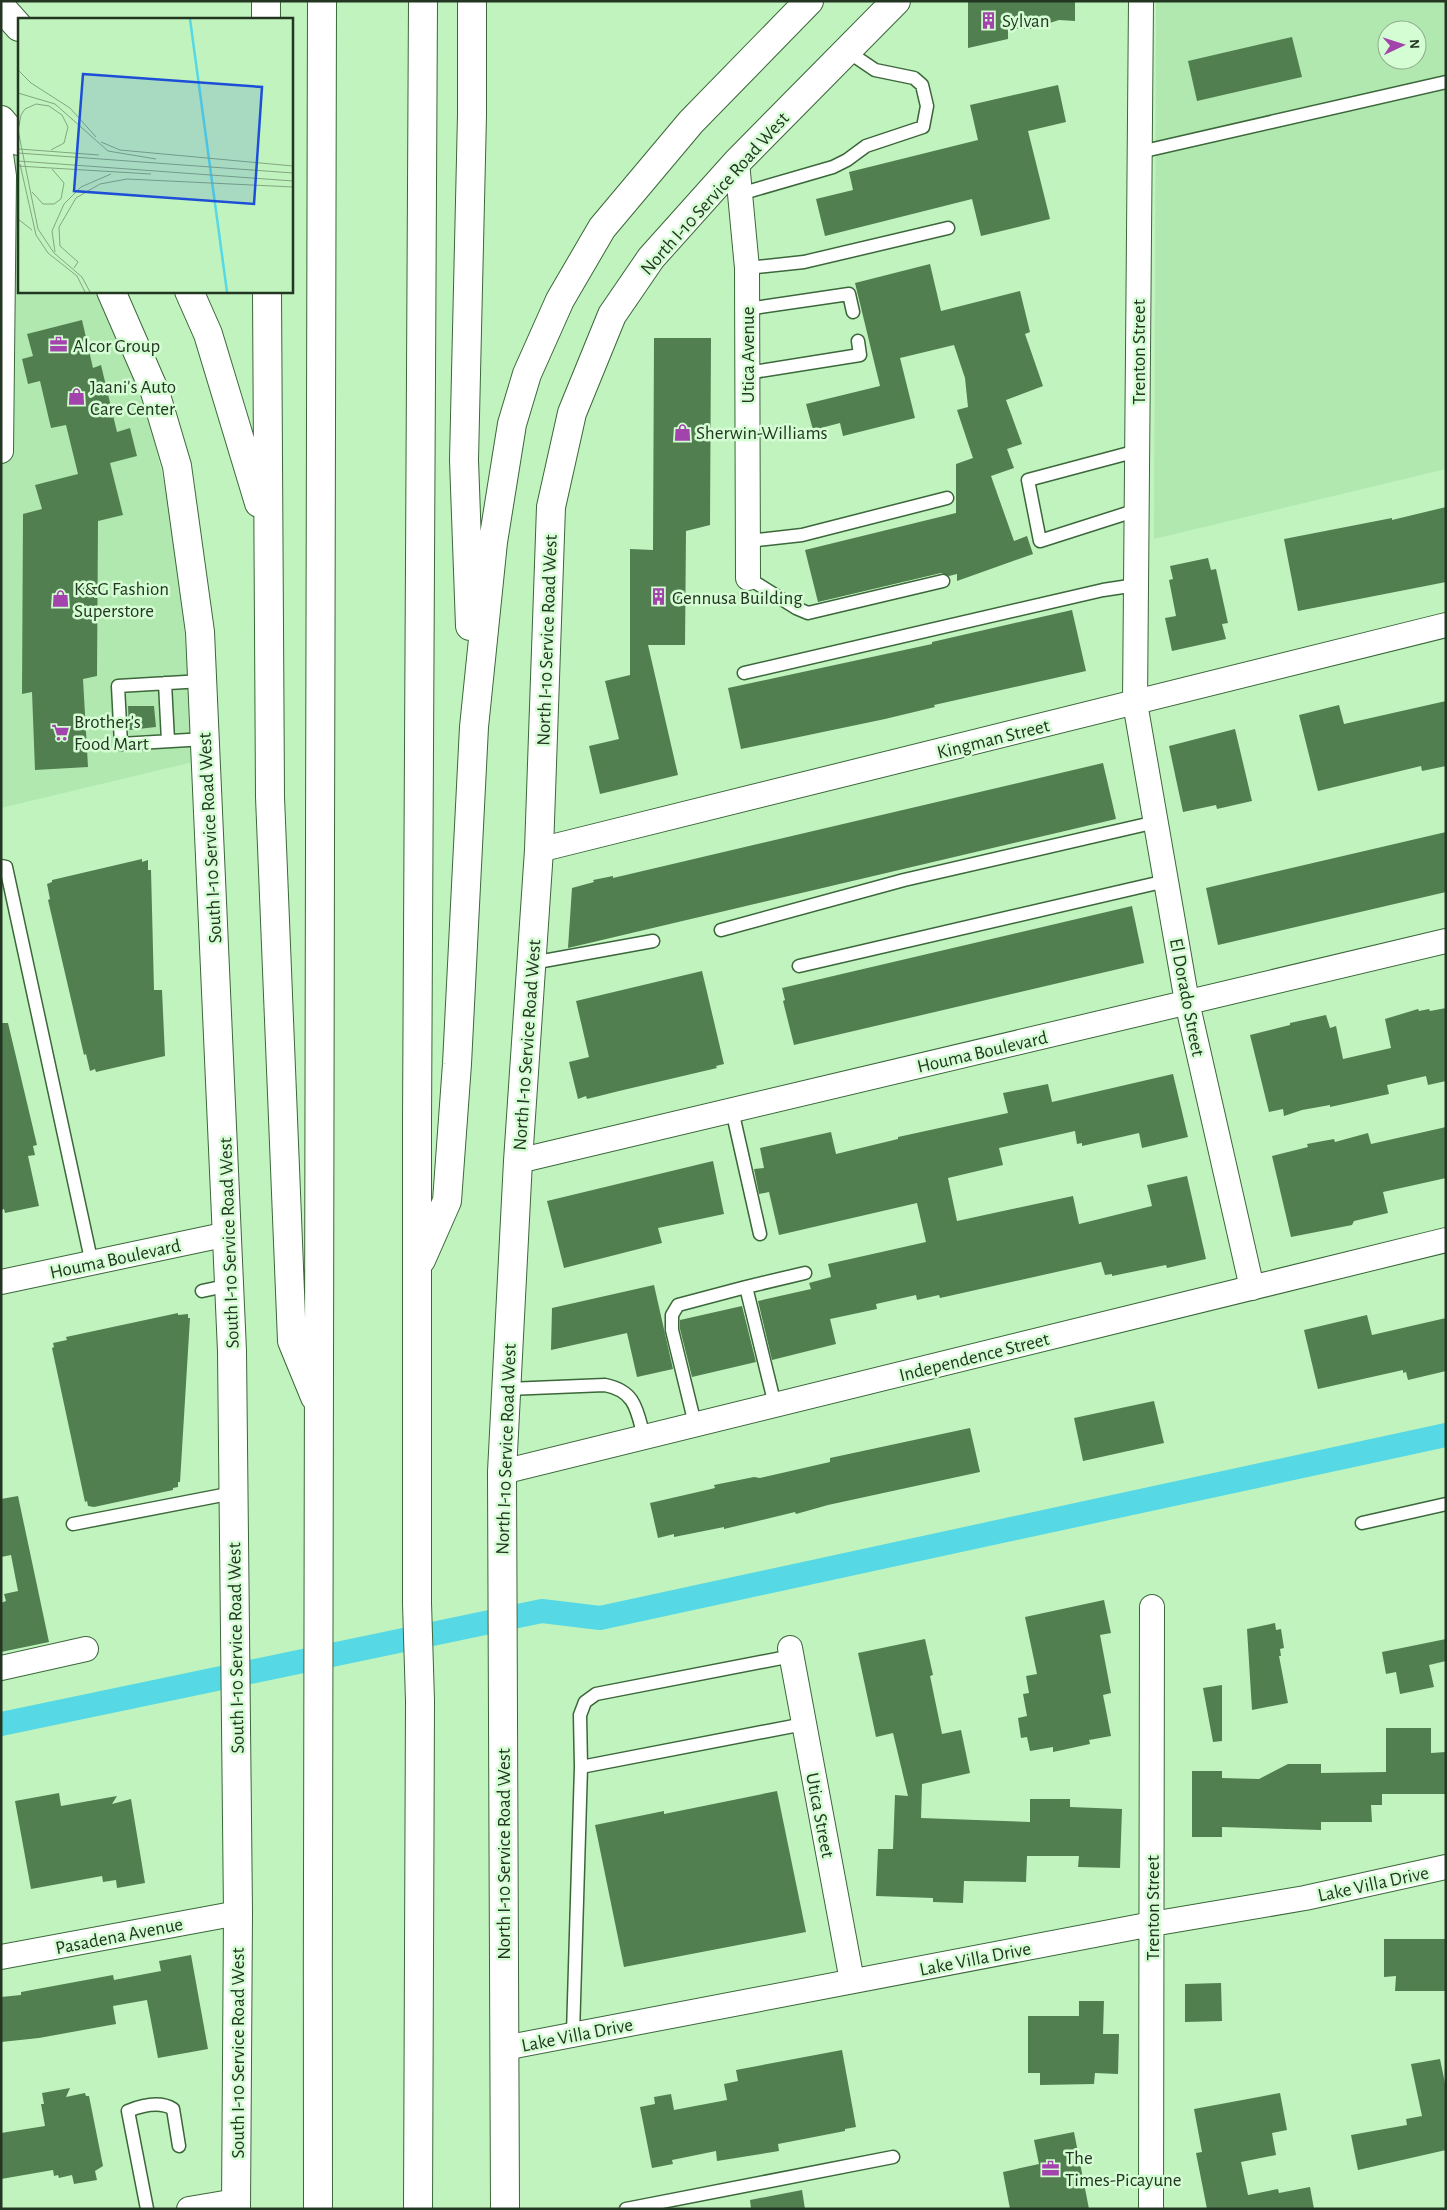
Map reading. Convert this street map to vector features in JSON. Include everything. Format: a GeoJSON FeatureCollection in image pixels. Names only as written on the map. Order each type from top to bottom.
{"type":"FeatureCollection","features":[{"type":"Feature","properties":{"kind":"main road"},"geometry":{"type":"LineString","coordinates":[[266,1],[266,18]]}},
{"type":"Feature","properties":{"kind":"main road"},"geometry":{"type":"LineString","coordinates":[[318,2209],[322,1]]}},
{"type":"Feature","properties":{"kind":"main road"},"geometry":{"type":"LineString","coordinates":[[418,2209],[420,1701],[417,1603],[417,1269],[423,1]]}},
{"type":"Feature","properties":{"kind":"main road"},"geometry":{"type":"LineString","coordinates":[[472,1],[472,115],[464,460],[474,727]]}},
{"type":"Feature","properties":{"kind":"main road"},"geometry":{"type":"LineString","coordinates":[[417,1269],[447,1201],[457,1064],[474,727],[493,542],[512,424],[527,374],[560,300],[602,228],[691,122],[809,1]]}},
{"type":"Feature","properties":{"kind":"main road","name":"North I-10 Service Road West"},"geometry":{"type":"LineString","coordinates":[[505,2209],[502,1472],[518,1162],[539,850],[551,507],[572,413],[612,315],[651,258],[737,162],[896,1]]}},
{"type":"Feature","properties":{"kind":"main road"},"geometry":{"type":"LineString","coordinates":[[1,7],[18,26]]}},
{"type":"Feature","properties":{"kind":"main road","name":"South I-10 Service Road West"},"geometry":{"type":"LineString","coordinates":[[111,292],[155,392],[177,466],[200,632],[230,1285],[238,1913],[236,2205]]}},
{"type":"Feature","properties":{"kind":"main road"},"geometry":{"type":"LineString","coordinates":[[189,292],[208,334],[268,534]]}},
{"type":"Feature","properties":{"kind":"main road"},"geometry":{"type":"LineString","coordinates":[[267,292],[270,797],[292,1341],[320,1411]]}},
{"type":"Feature","properties":{"kind":"street","name":"Trenton Street"},"geometry":{"type":"LineString","coordinates":[[1135,703],[1141,1]]}},
{"type":"Feature","properties":{"kind":"street"},"geometry":{"type":"LineString","coordinates":[[1,451],[2,239],[4,176],[8,139]]}},
{"type":"Feature","properties":{"kind":"street","name":"Utica Avenue"},"geometry":{"type":"LineString","coordinates":[[737,162],[747,268],[748,578]]}},
{"type":"Feature","properties":{"kind":"street","name":"Kingman Street"},"geometry":{"type":"LineString","coordinates":[[539,850],[1446,625]]}},
{"type":"Feature","properties":{"kind":"street","name":"El Dorado Street"},"geometry":{"type":"LineString","coordinates":[[1135,703],[1187,1002],[1252,1288]]}},
{"type":"Feature","properties":{"kind":"street","name":"Houma Boulevard"},"geometry":{"type":"LineString","coordinates":[[518,1162],[1446,941]]}},
{"type":"Feature","properties":{"kind":"street","name":"Houma Boulevard"},"geometry":{"type":"LineString","coordinates":[[1,1282],[228,1234]]}},
{"type":"Feature","properties":{"kind":"street","name":"Independence Street"},"geometry":{"type":"LineString","coordinates":[[502,1472],[1446,1240]]}},
{"type":"Feature","properties":{"kind":"street","name":"Trenton Street"},"geometry":{"type":"LineString","coordinates":[[1151,2209],[1152,1607]]}},
{"type":"Feature","properties":{"kind":"street"},"geometry":{"type":"LineString","coordinates":[[1,1668],[86,1649]]}},
{"type":"Feature","properties":{"kind":"street","name":"Utica Street"},"geometry":{"type":"LineString","coordinates":[[791,1652],[852,1981]]}},
{"type":"Feature","properties":{"kind":"street","name":"Lake Villa Drive"},"geometry":{"type":"LineString","coordinates":[[504,2048],[1152,1924],[1305,1898],[1446,1867]]}},
{"type":"Feature","properties":{"kind":"street","name":"Pasadena Avenue"},"geometry":{"type":"LineString","coordinates":[[1,1957],[238,1913]]}},
{"type":"Feature","properties":{"kind":"street"},"geometry":{"type":"LineString","coordinates":[[189,2209],[236,2205]]}},
{"type":"Feature","properties":{"kind":"lane"},"geometry":{"type":"LineString","coordinates":[[740,194],[833,167],[847,160],[866,146],[923,127],[926,106],[922,85],[914,78],[875,70],[847,51]]}},
{"type":"Feature","properties":{"kind":"lane"},"geometry":{"type":"LineString","coordinates":[[1140,152],[1446,82]]}},
{"type":"Feature","properties":{"kind":"lane"},"geometry":{"type":"LineString","coordinates":[[747,268],[804,262],[948,228]]}},
{"type":"Feature","properties":{"kind":"lane"},"geometry":{"type":"LineString","coordinates":[[747,309],[849,294],[852,312]]}},
{"type":"Feature","properties":{"kind":"lane"},"geometry":{"type":"LineString","coordinates":[[747,373],[860,355],[858,341]]}},
{"type":"Feature","properties":{"kind":"lane"},"geometry":{"type":"LineString","coordinates":[[1137,451],[1028,480],[1040,541],[1137,510]]}},
{"type":"Feature","properties":{"kind":"lane"},"geometry":{"type":"LineString","coordinates":[[748,541],[802,535],[947,498]]}},
{"type":"Feature","properties":{"kind":"lane"},"geometry":{"type":"LineString","coordinates":[[748,578],[796,608],[808,613],[943,581]]}},
{"type":"Feature","properties":{"kind":"lane"},"geometry":{"type":"LineString","coordinates":[[744,673],[1103,590],[1136,585]]}},
{"type":"Feature","properties":{"kind":"lane"},"geometry":{"type":"LineString","coordinates":[[202,680],[118,686],[121,744],[205,739]]}},
{"type":"Feature","properties":{"kind":"lane"},"geometry":{"type":"LineString","coordinates":[[165,683],[168,741]]}},
{"type":"Feature","properties":{"kind":"lane"},"geometry":{"type":"LineString","coordinates":[[721,930],[904,880],[1156,822]]}},
{"type":"Feature","properties":{"kind":"lane"},"geometry":{"type":"LineString","coordinates":[[1,866],[6,867],[92,1264]]}},
{"type":"Feature","properties":{"kind":"lane"},"geometry":{"type":"LineString","coordinates":[[799,966],[1166,881]]}},
{"type":"Feature","properties":{"kind":"lane"},"geometry":{"type":"LineString","coordinates":[[532,963],[654,941]]}},
{"type":"Feature","properties":{"kind":"lane"},"geometry":{"type":"LineString","coordinates":[[732,1110],[760,1234]]}},
{"type":"Feature","properties":{"kind":"lane"},"geometry":{"type":"LineString","coordinates":[[695,1424],[672,1330],[672,1315],[678,1305],[805,1273]]}},
{"type":"Feature","properties":{"kind":"lane"},"geometry":{"type":"LineString","coordinates":[[202,1291],[230,1285]]}},
{"type":"Feature","properties":{"kind":"lane"},"geometry":{"type":"LineString","coordinates":[[746,1287],[775,1405]]}},
{"type":"Feature","properties":{"kind":"lane"},"geometry":{"type":"LineString","coordinates":[[506,1389],[605,1385],[618,1387],[629,1395],[637,1412],[644,1437]]}},
{"type":"Feature","properties":{"kind":"lane"},"geometry":{"type":"LineString","coordinates":[[73,1524],[233,1493]]}},
{"type":"Feature","properties":{"kind":"lane"},"geometry":{"type":"LineString","coordinates":[[1362,1523],[1446,1504]]}},
{"type":"Feature","properties":{"kind":"lane"},"geometry":{"type":"LineString","coordinates":[[573,2034],[581,1766],[580,1715],[585,1702],[596,1694],[791,1652]]}},
{"type":"Feature","properties":{"kind":"lane"},"geometry":{"type":"LineString","coordinates":[[581,1766],[804,1724]]}},
{"type":"Feature","properties":{"kind":"lane"},"geometry":{"type":"LineString","coordinates":[[147,2209],[128,2111],[138,2107],[164,2103],[173,2109],[179,2146]]}},
{"type":"Feature","properties":{"kind":"lane"},"geometry":{"type":"LineString","coordinates":[[626,2209],[893,2157]]}},
{"type":"Feature","properties":{"kind":"shaded area"},"geometry":{"type":"Polygon","coordinates":[[[1156,1],[1446,1],[1446,469],[1154,539],[1156,1]]]}},
{"type":"Feature","properties":{"kind":"shaded area"},"geometry":{"type":"Polygon","coordinates":[[[1,136],[18,159],[18,292],[101,292],[129,357],[151,427],[172,517],[181,582],[193,762],[1,808],[1,136]]]}},
{"type":"Feature","properties":{"kind":"building"},"geometry":{"type":"Polygon","coordinates":[[[968,1],[1075,1],[1075,21],[1059,20],[1031,29],[1008,29],[1008,39],[968,48],[968,1]]]}},
{"type":"Feature","properties":{"kind":"building"},"geometry":{"type":"Polygon","coordinates":[[[1292,37],[1302,77],[1197,101],[1188,61],[1292,37]]]}},
{"type":"Feature","properties":{"kind":"building"},"geometry":{"type":"Polygon","coordinates":[[[1058,85],[1066,122],[1028,131],[1050,219],[981,236],[972,199],[825,236],[816,199],[853,190],[849,172],[978,140],[970,105],[1058,85]]]}},
{"type":"Feature","properties":{"kind":"building"},"geometry":{"type":"Polygon","coordinates":[[[930,264],[941,311],[1020,291],[1030,332],[1025,334],[1043,386],[1006,400],[1022,444],[1007,449],[1014,468],[991,476],[1014,541],[1027,536],[1033,554],[957,581],[957,574],[949,576],[941,573],[818,602],[805,550],[956,513],[956,464],[973,458],[957,410],[968,407],[965,378],[954,345],[900,358],[915,418],[843,436],[840,423],[813,430],[806,404],[880,386],[855,283],[930,264]]]}},
{"type":"Feature","properties":{"kind":"building"},"geometry":{"type":"Polygon","coordinates":[[[82,320],[93,368],[101,365],[117,432],[130,428],[137,456],[110,463],[123,515],[98,521],[97,676],[83,679],[88,767],[35,770],[32,692],[22,694],[23,514],[42,509],[35,485],[78,474],[66,425],[51,428],[40,381],[28,384],[22,359],[33,356],[27,334],[82,320]]]}},
{"type":"Feature","properties":{"kind":"building"},"geometry":{"type":"Polygon","coordinates":[[[654,338],[711,338],[710,525],[686,531],[685,645],[648,645],[678,775],[600,794],[589,746],[619,739],[605,681],[630,675],[630,549],[653,550],[654,338]]]}},
{"type":"Feature","properties":{"kind":"building"},"geometry":{"type":"Polygon","coordinates":[[[1446,507],[1446,582],[1298,611],[1284,539],[1392,518],[1392,520],[1446,507]]]}},
{"type":"Feature","properties":{"kind":"building"},"geometry":{"type":"Polygon","coordinates":[[[1208,558],[1211,570],[1216,569],[1228,623],[1222,624],[1226,639],[1172,651],[1165,618],[1176,616],[1169,580],[1173,579],[1170,566],[1208,558]]]}},
{"type":"Feature","properties":{"kind":"building"},"geometry":{"type":"Polygon","coordinates":[[[1072,610],[1086,671],[934,705],[935,707],[885,719],[741,749],[728,688],[932,644],[932,642],[1072,610]]]}},
{"type":"Feature","properties":{"kind":"building"},"geometry":{"type":"Polygon","coordinates":[[[1446,701],[1446,766],[1422,771],[1421,766],[1318,791],[1299,715],[1339,705],[1344,724],[1446,701]]]}},
{"type":"Feature","properties":{"kind":"building"},"geometry":{"type":"Polygon","coordinates":[[[128,706],[154,706],[156,727],[129,730],[128,706]]]}},
{"type":"Feature","properties":{"kind":"building"},"geometry":{"type":"Polygon","coordinates":[[[1235,729],[1252,801],[1217,809],[1216,805],[1183,812],[1169,746],[1235,729]]]}},
{"type":"Feature","properties":{"kind":"building"},"geometry":{"type":"Polygon","coordinates":[[[1103,763],[1116,819],[568,948],[572,888],[594,882],[593,880],[613,876],[613,878],[1103,763]]]}},
{"type":"Feature","properties":{"kind":"building"},"geometry":{"type":"Polygon","coordinates":[[[1446,832],[1446,892],[1218,945],[1206,888],[1446,832]]]}},
{"type":"Feature","properties":{"kind":"building"},"geometry":{"type":"Polygon","coordinates":[[[142,859],[142,862],[148,860],[148,870],[151,870],[154,990],[162,990],[165,1056],[96,1072],[95,1069],[90,1071],[86,1054],[84,1055],[48,900],[50,899],[47,884],[52,882],[52,880],[142,859]]]}},
{"type":"Feature","properties":{"kind":"building"},"geometry":{"type":"Polygon","coordinates":[[[1132,906],[1144,963],[794,1045],[783,1001],[785,1000],[782,988],[1132,906]]]}},
{"type":"Feature","properties":{"kind":"building"},"geometry":{"type":"Polygon","coordinates":[[[702,971],[724,1064],[716,1066],[717,1068],[587,1099],[586,1096],[578,1099],[569,1062],[589,1057],[576,1001],[702,971]]]}},
{"type":"Feature","properties":{"kind":"building"},"geometry":{"type":"Polygon","coordinates":[[[1446,1008],[1446,1081],[1428,1085],[1426,1076],[1387,1085],[1389,1094],[1330,1107],[1330,1105],[1302,1110],[1284,1116],[1283,1109],[1269,1112],[1250,1035],[1326,1015],[1330,1028],[1336,1026],[1343,1059],[1391,1048],[1385,1019],[1418,1009],[1419,1011],[1429,1009],[1430,1011],[1446,1008]]]}},
{"type":"Feature","properties":{"kind":"building"},"geometry":{"type":"Polygon","coordinates":[[[1,1023],[8,1023],[37,1145],[33,1146],[35,1155],[28,1156],[39,1206],[5,1213],[4,1209],[1,1210],[1,1023]]]}},
{"type":"Feature","properties":{"kind":"building"},"geometry":{"type":"Polygon","coordinates":[[[1173,1074],[1188,1137],[1142,1148],[1139,1133],[1082,1146],[1082,1143],[1077,1144],[1075,1131],[999,1148],[1003,1165],[948,1178],[957,1221],[1073,1196],[1079,1224],[1152,1206],[1147,1185],[1187,1176],[1206,1259],[1167,1268],[1166,1265],[1112,1276],[1112,1274],[1105,1275],[1101,1262],[940,1298],[939,1295],[917,1300],[916,1295],[876,1304],[877,1309],[830,1319],[836,1344],[772,1360],[758,1301],[811,1289],[809,1283],[831,1277],[828,1264],[926,1242],[917,1203],[779,1235],[769,1192],[759,1194],[754,1169],[764,1168],[760,1148],[831,1132],[836,1154],[898,1139],[898,1137],[1008,1113],[1003,1093],[1048,1084],[1052,1102],[1173,1074]]]}},
{"type":"Feature","properties":{"kind":"building"},"geometry":{"type":"Polygon","coordinates":[[[1446,1127],[1446,1178],[1383,1192],[1388,1213],[1354,1221],[1352,1225],[1291,1237],[1272,1156],[1308,1147],[1307,1144],[1334,1139],[1335,1142],[1368,1133],[1371,1144],[1446,1127]]]}},
{"type":"Feature","properties":{"kind":"building"},"geometry":{"type":"Polygon","coordinates":[[[713,1161],[724,1214],[658,1228],[662,1243],[564,1268],[547,1201],[713,1161]]]}},
{"type":"Feature","properties":{"kind":"building"},"geometry":{"type":"Polygon","coordinates":[[[654,1285],[673,1369],[637,1377],[627,1333],[551,1350],[552,1308],[654,1285]]]}},
{"type":"Feature","properties":{"kind":"building"},"geometry":{"type":"Polygon","coordinates":[[[742,1306],[756,1362],[692,1377],[680,1329],[680,1320],[742,1306]]]}},
{"type":"Feature","properties":{"kind":"building"},"geometry":{"type":"Polygon","coordinates":[[[178,1313],[178,1315],[188,1314],[188,1318],[190,1318],[180,1482],[178,1482],[178,1487],[173,1488],[173,1490],[94,1507],[88,1506],[87,1501],[85,1502],[52,1348],[54,1347],[53,1343],[67,1340],[66,1337],[178,1313]]]}},
{"type":"Feature","properties":{"kind":"building"},"geometry":{"type":"Polygon","coordinates":[[[1367,1315],[1372,1335],[1446,1318],[1446,1371],[1408,1380],[1406,1372],[1403,1373],[1403,1370],[1318,1389],[1304,1330],[1367,1315]]]}},
{"type":"Feature","properties":{"kind":"building"},"geometry":{"type":"Polygon","coordinates":[[[1154,1401],[1164,1443],[1083,1461],[1074,1418],[1154,1401]]]}},
{"type":"Feature","properties":{"kind":"building"},"geometry":{"type":"Polygon","coordinates":[[[970,1428],[980,1472],[724,1529],[724,1527],[674,1537],[674,1534],[658,1538],[650,1503],[715,1488],[714,1485],[754,1477],[760,1478],[830,1462],[830,1458],[970,1428]]]}},
{"type":"Feature","properties":{"kind":"building"},"geometry":{"type":"Polygon","coordinates":[[[18,1496],[49,1642],[1,1652],[1,1603],[6,1601],[4,1594],[18,1591],[11,1555],[1,1557],[1,1499],[18,1496]]]}},
{"type":"Feature","properties":{"kind":"building"},"geometry":{"type":"Polygon","coordinates":[[[1104,1600],[1111,1633],[1100,1635],[1111,1693],[1103,1695],[1111,1736],[1089,1740],[1090,1744],[1053,1752],[1053,1747],[1030,1751],[1027,1737],[1021,1738],[1018,1718],[1027,1716],[1023,1694],[1029,1693],[1026,1676],[1037,1674],[1025,1617],[1104,1600]]]}},
{"type":"Feature","properties":{"kind":"building"},"geometry":{"type":"Polygon","coordinates":[[[1275,1623],[1276,1630],[1281,1629],[1284,1648],[1280,1649],[1281,1656],[1279,1656],[1288,1703],[1252,1710],[1247,1629],[1275,1623]]]}},
{"type":"Feature","properties":{"kind":"building"},"geometry":{"type":"Polygon","coordinates":[[[925,1639],[933,1675],[930,1676],[942,1734],[961,1730],[970,1773],[922,1784],[921,1818],[1030,1822],[1030,1799],[1070,1799],[1070,1807],[1122,1809],[1120,1868],[1078,1867],[1079,1856],[1027,1856],[1026,1882],[964,1881],[963,1903],[933,1902],[933,1898],[876,1896],[878,1849],[893,1849],[895,1795],[908,1796],[893,1733],[876,1737],[858,1653],[925,1639]]]}},
{"type":"Feature","properties":{"kind":"building"},"geometry":{"type":"Polygon","coordinates":[[[1446,1639],[1446,1661],[1429,1665],[1434,1687],[1400,1694],[1396,1672],[1386,1674],[1382,1652],[1446,1639]]]}},
{"type":"Feature","properties":{"kind":"building"},"geometry":{"type":"Polygon","coordinates":[[[1222,1685],[1222,1741],[1213,1742],[1203,1688],[1222,1685]]]}},
{"type":"Feature","properties":{"kind":"building"},"geometry":{"type":"Polygon","coordinates":[[[1386,1728],[1431,1728],[1431,1753],[1446,1752],[1446,1794],[1382,1794],[1382,1805],[1371,1805],[1372,1822],[1321,1822],[1321,1830],[1222,1827],[1222,1837],[1192,1837],[1192,1771],[1222,1771],[1222,1778],[1259,1779],[1288,1764],[1321,1764],[1321,1773],[1386,1772],[1386,1728]]]}},
{"type":"Feature","properties":{"kind":"building"},"geometry":{"type":"Polygon","coordinates":[[[777,1791],[806,1932],[624,1967],[595,1825],[664,1811],[664,1814],[777,1791]]]}},
{"type":"Feature","properties":{"kind":"building"},"geometry":{"type":"Polygon","coordinates":[[[59,1793],[61,1806],[117,1796],[112,1804],[131,1799],[145,1883],[117,1888],[116,1880],[103,1882],[102,1876],[31,1889],[15,1801],[59,1793]]]}},
{"type":"Feature","properties":{"kind":"building"},"geometry":{"type":"Polygon","coordinates":[[[1384,1939],[1446,1939],[1446,1991],[1395,1991],[1396,1976],[1384,1977],[1384,1939]]]}},
{"type":"Feature","properties":{"kind":"building"},"geometry":{"type":"Polygon","coordinates":[[[191,1955],[208,2049],[158,2058],[147,2000],[113,2006],[116,2024],[39,2038],[1,2042],[1,1997],[21,1995],[21,1992],[113,1975],[114,1980],[161,1971],[159,1961],[191,1955]]]}},
{"type":"Feature","properties":{"kind":"building"},"geometry":{"type":"Polygon","coordinates":[[[1221,1983],[1222,2021],[1185,2022],[1185,1984],[1221,1983]]]}},
{"type":"Feature","properties":{"kind":"building"},"geometry":{"type":"Polygon","coordinates":[[[1079,2001],[1104,2001],[1103,2034],[1119,2034],[1118,2074],[1095,2073],[1094,2084],[1040,2085],[1040,2073],[1028,2073],[1028,2016],[1079,2016],[1079,2001]]]}},
{"type":"Feature","properties":{"kind":"building"},"geometry":{"type":"Polygon","coordinates":[[[842,2050],[856,2127],[845,2129],[845,2131],[778,2144],[779,2151],[717,2161],[716,2151],[672,2160],[673,2164],[652,2168],[640,2107],[655,2104],[654,2097],[671,2094],[674,2110],[727,2100],[724,2084],[738,2081],[736,2070],[842,2050]]]}},
{"type":"Feature","properties":{"kind":"building"},"geometry":{"type":"Polygon","coordinates":[[[1440,2059],[1446,2088],[1446,2150],[1358,2170],[1351,2135],[1407,2125],[1406,2119],[1422,2116],[1411,2064],[1440,2059]]]}},
{"type":"Feature","properties":{"kind":"building"},"geometry":{"type":"Polygon","coordinates":[[[70,2088],[66,2097],[85,2093],[86,2096],[89,2096],[103,2166],[95,2171],[97,2180],[74,2184],[72,2175],[59,2178],[58,2175],[54,2176],[53,2170],[1,2179],[1,2133],[45,2126],[41,2104],[44,2104],[42,2093],[70,2088]]]}},
{"type":"Feature","properties":{"kind":"building"},"geometry":{"type":"Polygon","coordinates":[[[1280,2093],[1287,2130],[1272,2133],[1276,2155],[1241,2162],[1248,2195],[1278,2189],[1279,2193],[1310,2187],[1314,2209],[1207,2209],[1196,2153],[1202,2152],[1194,2109],[1280,2093]]]}},
{"type":"Feature","properties":{"kind":"building","name":"The Times-Picayune"},"geometry":{"type":"Polygon","coordinates":[[[1074,2132],[1089,2209],[1010,2209],[1003,2172],[1039,2164],[1034,2140],[1074,2132]]]}},
{"type":"Feature","properties":{"kind":"building"},"geometry":{"type":"Polygon","coordinates":[[[802,2190],[805,2209],[751,2209],[750,2200],[802,2190]]]}},
{"type":"Feature","properties":{"kind":"waterway"},"geometry":{"type":"LineString","coordinates":[[1,1724],[542,1611],[600,1618],[1446,1435]]}},
{"type":"Feature","properties":{"kind":"place","name":"Sylvan"},"geometry":{"type":"Point","coordinates":[988,20]}},
{"type":"Feature","properties":{"kind":"place","name":"Alcor Group"},"geometry":{"type":"Point","coordinates":[59,345]}},
{"type":"Feature","properties":{"kind":"place","name":"Jaani's Auto Care Center"},"geometry":{"type":"Point","coordinates":[76,397]}},
{"type":"Feature","properties":{"kind":"place","name":"Sherwin-Williams"},"geometry":{"type":"Point","coordinates":[682,432]}},
{"type":"Feature","properties":{"kind":"place","name":"Gennusa Building"},"geometry":{"type":"Point","coordinates":[658,597]}},
{"type":"Feature","properties":{"kind":"place","name":"K&G Fashion Superstore"},"geometry":{"type":"Point","coordinates":[60,599]}},
{"type":"Feature","properties":{"kind":"place","name":"Brother's Food Mart"},"geometry":{"type":"Point","coordinates":[60,732]}},
{"type":"Feature","properties":{"kind":"place","name":"The Times-Picayune"},"geometry":{"type":"Point","coordinates":[1051,2168]}}]}
